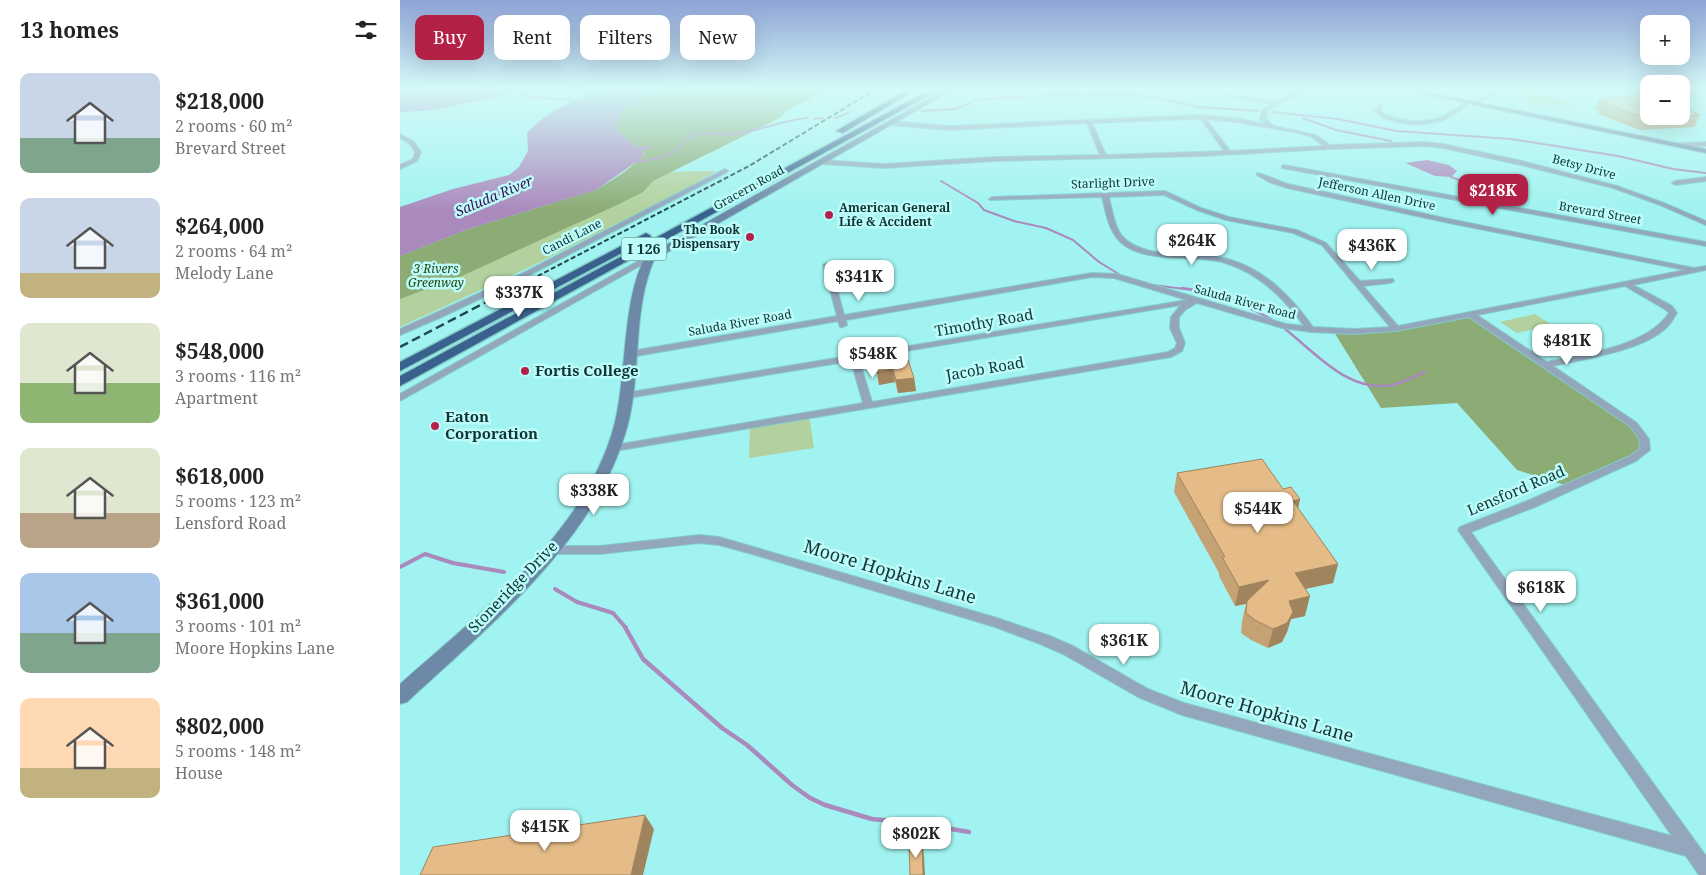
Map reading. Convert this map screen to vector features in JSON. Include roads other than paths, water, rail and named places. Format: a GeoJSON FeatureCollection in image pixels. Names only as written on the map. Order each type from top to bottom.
{"type":"FeatureCollection","features":[{"type":"Feature","properties":{"kind":"highway"},"geometry":{"type":"LineString","coordinates":[[834,134],[843,129]]}},
{"type":"Feature","properties":{"kind":"highway","name":"I 126"},"geometry":{"type":"LineString","coordinates":[[400,367],[847,129]]}},
{"type":"Feature","properties":{"kind":"highway","name":"I 126"},"geometry":{"type":"LineString","coordinates":[[400,382],[864,129]]}},
{"type":"Feature","properties":{"kind":"highway"},"geometry":{"type":"LineString","coordinates":[[802,153],[818,144]]}},
{"type":"Feature","properties":{"kind":"street","name":"Gracern Road"},"geometry":{"type":"LineString","coordinates":[[400,398],[880,129]]}},
{"type":"Feature","properties":{"kind":"street"},"geometry":{"type":"LineString","coordinates":[[1092,129],[1104,157]]}},
{"type":"Feature","properties":{"kind":"street"},"geometry":{"type":"LineString","coordinates":[[1211,129],[1227,151]]}},
{"type":"Feature","properties":{"kind":"street"},"geometry":{"type":"LineString","coordinates":[[1278,129],[1314,136],[1329,146]]}},
{"type":"Feature","properties":{"kind":"street"},"geometry":{"type":"LineString","coordinates":[[1599,129],[1706,151]]}},
{"type":"Feature","properties":{"kind":"street"},"geometry":{"type":"LineString","coordinates":[[400,136],[412,143],[418,152],[415,160],[400,167]]}},
{"type":"Feature","properties":{"kind":"street","name":"Betsy Drive"},"geometry":{"type":"LineString","coordinates":[[822,162],[884,166],[995,159],[1203,154],[1329,146],[1425,144],[1469,151],[1615,186],[1706,223]]}},
{"type":"Feature","properties":{"kind":"street"},"geometry":{"type":"LineString","coordinates":[[1680,145],[1706,144]]}},
{"type":"Feature","properties":{"kind":"street","name":"Brevard Street"},"geometry":{"type":"LineString","coordinates":[[1284,167],[1706,244]]}},
{"type":"Feature","properties":{"kind":"street","name":"Candi Lane"},"geometry":{"type":"LineString","coordinates":[[400,332],[455,308],[546,263],[725,171]]}},
{"type":"Feature","properties":{"kind":"street","name":"Jefferson Allen Drive"},"geometry":{"type":"LineString","coordinates":[[1259,174],[1271,181],[1287,186],[1449,221],[1697,270]]}},
{"type":"Feature","properties":{"kind":"street"},"geometry":{"type":"LineString","coordinates":[[1675,183],[1706,179]]}},
{"type":"Feature","properties":{"kind":"street","name":"Starlight Drive"},"geometry":{"type":"LineString","coordinates":[[992,198],[1165,193],[1199,209],[1228,218],[1295,231],[1324,244],[1396,329]]}},
{"type":"Feature","properties":{"kind":"street"},"geometry":{"type":"LineString","coordinates":[[1104,195],[1119,238],[1131,247],[1159,253],[1214,258],[1243,267],[1262,276],[1278,288],[1292,303],[1311,330]]}},
{"type":"Feature","properties":{"kind":"street","name":"Stoneridge Drive"},"geometry":{"type":"LineString","coordinates":[[400,696],[503,601],[552,550],[587,500],[615,448],[628,395],[631,354],[640,286],[650,258]]}},
{"type":"Feature","properties":{"kind":"street"},"geometry":{"type":"LineString","coordinates":[[827,265],[842,321]]}},
{"type":"Feature","properties":{"kind":"street","name":"Saluda River Road"},"geometry":{"type":"LineString","coordinates":[[631,354],[842,321],[1092,275],[1114,276],[1262,320],[1311,330],[1356,332],[1396,329],[1706,268]]}},
{"type":"Feature","properties":{"kind":"street"},"geometry":{"type":"LineString","coordinates":[[1357,284],[1390,281]]}},
{"type":"Feature","properties":{"kind":"street"},"geometry":{"type":"LineString","coordinates":[[1545,365],[1625,346],[1648,336],[1672,316],[1669,308],[1627,284]]}},
{"type":"Feature","properties":{"kind":"street","name":"Timothy Road"},"geometry":{"type":"LineString","coordinates":[[628,395],[855,359],[1197,300]]}},
{"type":"Feature","properties":{"kind":"street","name":"Jacob Road"},"geometry":{"type":"LineString","coordinates":[[615,448],[1171,354],[1179,349],[1181,343],[1173,328],[1173,320],[1184,306],[1197,300]]}},
{"type":"Feature","properties":{"kind":"street","name":"Lensford Road"},"geometry":{"type":"LineString","coordinates":[[1470,314],[1634,425],[1644,438],[1645,450],[1632,459],[1464,530],[1706,870]]}},
{"type":"Feature","properties":{"kind":"street"},"geometry":{"type":"LineString","coordinates":[[855,359],[868,405]]}},
{"type":"Feature","properties":{"kind":"street","name":"Moore Hopkins Lane"},"geometry":{"type":"LineString","coordinates":[[552,550],[600,550],[699,539],[719,541],[997,623],[1045,640],[1068,650],[1143,693],[1182,710],[1691,849]]}},
{"type":"Feature","properties":{"kind":"water","name":"Saluda River"},"geometry":{"type":"Polygon","coordinates":[[[531,129],[617,129],[637,147],[648,146],[653,148],[643,150],[643,157],[596,190],[468,229],[400,256],[400,207],[453,189],[509,175],[519,167],[528,151],[527,133],[531,129]]]}},
{"type":"Feature","properties":{"kind":"water"},"geometry":{"type":"Polygon","coordinates":[[[1427,160],[1449,165],[1457,171],[1451,177],[1435,176],[1405,163],[1427,160]]]}},
{"type":"Feature","properties":{"kind":"waterway"},"geometry":{"type":"LineString","coordinates":[[633,162],[656,159],[672,153],[686,139],[693,135],[704,133],[736,134],[762,129]]}},
{"type":"Feature","properties":{"kind":"waterway"},"geometry":{"type":"LineString","coordinates":[[1333,129],[1391,141]]}},
{"type":"Feature","properties":{"kind":"waterway"},"geometry":{"type":"LineString","coordinates":[[1386,129],[1511,139],[1618,156],[1673,169],[1706,173]]}},
{"type":"Feature","properties":{"kind":"waterway"},"geometry":{"type":"LineString","coordinates":[[1451,177],[1462,181]]}},
{"type":"Feature","properties":{"kind":"waterway"},"geometry":{"type":"LineString","coordinates":[[941,181],[978,203],[984,210],[1014,221],[1046,228],[1073,240],[1099,262],[1122,276]]}},
{"type":"Feature","properties":{"kind":"waterway"},"geometry":{"type":"LineString","coordinates":[[1152,285],[1193,290]]}},
{"type":"Feature","properties":{"kind":"waterway"},"geometry":{"type":"LineString","coordinates":[[1182,288],[1206,292],[1229,299],[1251,308],[1272,320]]}},
{"type":"Feature","properties":{"kind":"waterway"},"geometry":{"type":"LineString","coordinates":[[1285,329],[1334,369],[1361,383],[1376,386],[1392,385],[1425,372]]}},
{"type":"Feature","properties":{"kind":"waterway"},"geometry":{"type":"LineString","coordinates":[[400,567],[425,554],[453,563],[504,572]]}},
{"type":"Feature","properties":{"kind":"waterway"},"geometry":{"type":"LineString","coordinates":[[555,589],[577,602],[613,613],[626,628]]}},
{"type":"Feature","properties":{"kind":"waterway"},"geometry":{"type":"LineString","coordinates":[[625,627],[643,659],[722,728],[747,745],[792,785],[810,798],[825,805],[872,819],[922,824],[969,832]]}},
{"type":"Feature","properties":{"kind":"railway"},"geometry":{"type":"LineString","coordinates":[[511,290],[749,166],[810,129]]}},
{"type":"Feature","properties":{"kind":"railway"},"geometry":{"type":"LineString","coordinates":[[400,347],[513,288]]}},
{"type":"Feature","properties":{"kind":"place","name":"American General Life & Accident"},"geometry":{"type":"Point","coordinates":[829,215]}},
{"type":"Feature","properties":{"kind":"place","name":"The Book Dispensary"},"geometry":{"type":"Point","coordinates":[750,237]}},
{"type":"Feature","properties":{"kind":"place","name":"Fortis College"},"geometry":{"type":"Point","coordinates":[525,371]}},
{"type":"Feature","properties":{"kind":"place","name":"Eaton Corporation"},"geometry":{"type":"Point","coordinates":[435,426]}},
{"type":"Feature","properties":{"kind":"park label","name":"3 Rivers Greenway"},"geometry":{"type":"Point","coordinates":[436,276]}}]}
